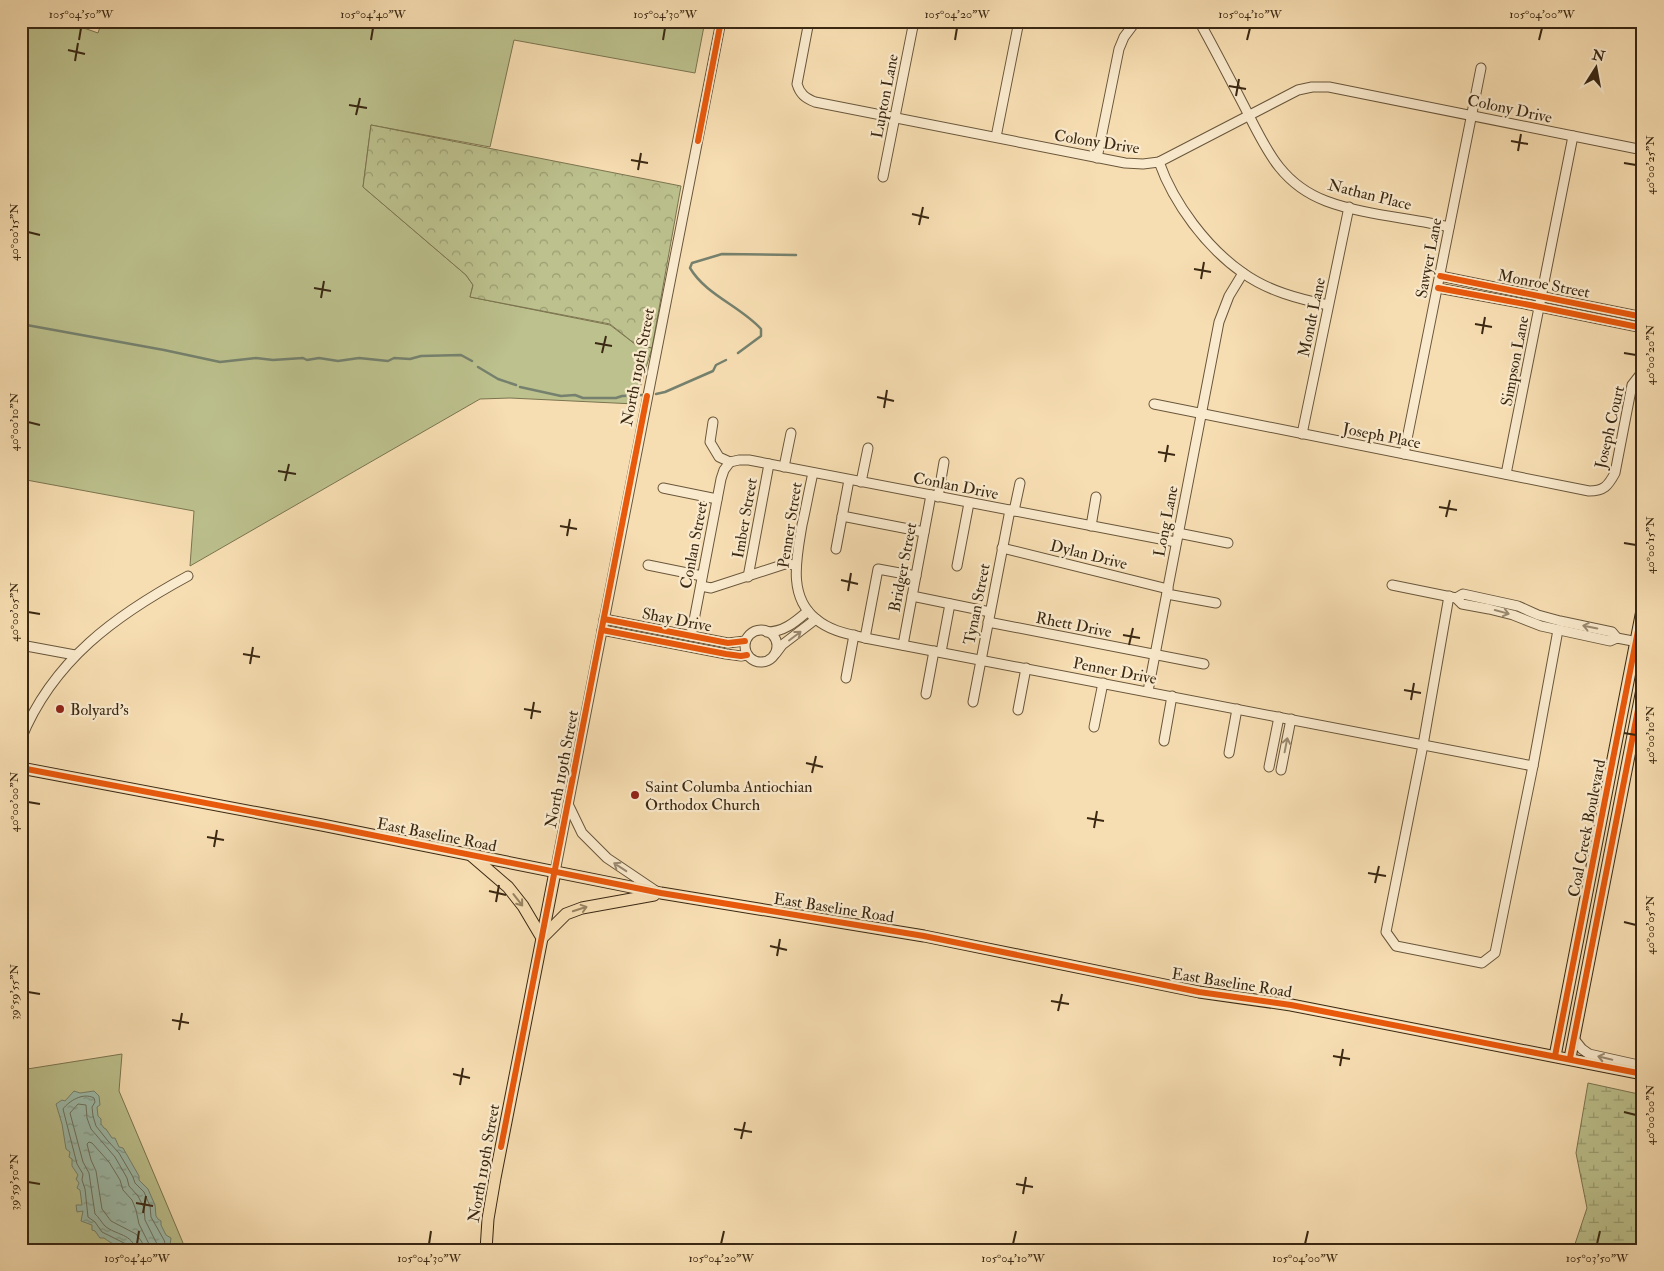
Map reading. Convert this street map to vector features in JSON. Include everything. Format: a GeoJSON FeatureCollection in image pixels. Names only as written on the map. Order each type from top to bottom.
{"type":"FeatureCollection","features":[{"type":"Feature","properties":{"kind":"main road","name":"Coal Creek Boulevard"},"geometry":{"type":"LineString","coordinates":[[1555,1056],[1639,643],[1643,605]]}},
{"type":"Feature","properties":{"kind":"main road","name":"Coal Creek Boulevard"},"geometry":{"type":"LineString","coordinates":[[1570,1058],[1643,684]]}},
{"type":"Feature","properties":{"kind":"main road","name":"East Baseline Road"},"geometry":{"type":"LineString","coordinates":[[21,768],[470,855],[660,894],[924,936],[1189,990],[1291,1005],[1570,1058],[1643,1074]]}},
{"type":"Feature","properties":{"kind":"main road"},"geometry":{"type":"LineString","coordinates":[[470,855],[508,887],[542,938],[566,914],[582,908],[660,894]]}},
{"type":"Feature","properties":{"kind":"main road","name":"North 119th Street"},"geometry":{"type":"LineString","coordinates":[[486,1250],[488,1219],[495,1178],[555,872]]}},
{"type":"Feature","properties":{"kind":"street","name":"North 119th Street"},"geometry":{"type":"LineString","coordinates":[[555,872],[721,21]]}},
{"type":"Feature","properties":{"kind":"street","name":"Colony Drive"},"geometry":{"type":"LineString","coordinates":[[809,21],[797,84],[800,92],[815,102],[1125,164],[1160,162],[1298,90],[1312,87],[1329,87],[1643,150]]}},
{"type":"Feature","properties":{"kind":"street","name":"Lupton Lane"},"geometry":{"type":"LineString","coordinates":[[884,177],[914,21]]}},
{"type":"Feature","properties":{"kind":"street"},"geometry":{"type":"LineString","coordinates":[[996,137],[1019,21]]}},
{"type":"Feature","properties":{"kind":"street"},"geometry":{"type":"LineString","coordinates":[[1097,158],[1119,49],[1124,37],[1136,21]]}},
{"type":"Feature","properties":{"kind":"street","name":"Nathan Place"},"geometry":{"type":"LineString","coordinates":[[1199,21],[1273,161],[1288,178],[1306,191],[1326,201],[1449,227]]}},
{"type":"Feature","properties":{"kind":"street","name":"Sawyer Lane"},"geometry":{"type":"LineString","coordinates":[[1404,454],[1481,68]]}},
{"type":"Feature","properties":{"kind":"street","name":"Simpson Lane"},"geometry":{"type":"LineString","coordinates":[[1506,474],[1573,136]]}},
{"type":"Feature","properties":{"kind":"street"},"geometry":{"type":"LineString","coordinates":[[1160,162],[1172,189],[1194,225],[1243,274],[1297,299],[1328,305]]}},
{"type":"Feature","properties":{"kind":"street","name":"Mondt Lane"},"geometry":{"type":"LineString","coordinates":[[1302,434],[1349,207]]}},
{"type":"Feature","properties":{"kind":"street","name":"Long Lane"},"geometry":{"type":"LineString","coordinates":[[1148,691],[1219,322],[1228,296],[1243,274]]}},
{"type":"Feature","properties":{"kind":"street","name":"Monroe Street"},"geometry":{"type":"LineString","coordinates":[[1440,276],[1643,316]]}},
{"type":"Feature","properties":{"kind":"street","name":"Monroe Street"},"geometry":{"type":"LineString","coordinates":[[1438,288],[1539,306],[1643,328]]}},
{"type":"Feature","properties":{"kind":"street","name":"Joseph Court"},"geometry":{"type":"LineString","coordinates":[[1604,489],[1610,484],[1615,473],[1632,385],[1643,371]]}},
{"type":"Feature","properties":{"kind":"street","name":"Joseph Place"},"geometry":{"type":"LineString","coordinates":[[1154,404],[1589,491],[1604,489]]}},
{"type":"Feature","properties":{"kind":"street"},"geometry":{"type":"LineString","coordinates":[[713,422],[710,442],[720,457],[730,462]]}},
{"type":"Feature","properties":{"kind":"street"},"geometry":{"type":"LineString","coordinates":[[784,467],[791,433]]}},
{"type":"Feature","properties":{"kind":"street"},"geometry":{"type":"LineString","coordinates":[[862,482],[868,448]]}},
{"type":"Feature","properties":{"kind":"street","name":"Conlan Drive"},"geometry":{"type":"LineString","coordinates":[[730,462],[739,460],[769,464],[1091,526],[1228,543]]}},
{"type":"Feature","properties":{"kind":"street","name":"Conlan Street"},"geometry":{"type":"LineString","coordinates":[[691,636],[717,499],[724,470],[730,462]]}},
{"type":"Feature","properties":{"kind":"street","name":"Bridger Street"},"geometry":{"type":"LineString","coordinates":[[903,645],[924,532],[944,462]]}},
{"type":"Feature","properties":{"kind":"street","name":"Imber Street"},"geometry":{"type":"LineString","coordinates":[[748,576],[769,464]]}},
{"type":"Feature","properties":{"kind":"street","name":"Penner Street"},"geometry":{"type":"LineString","coordinates":[[808,611],[797,585],[796,565],[813,473]]}},
{"type":"Feature","properties":{"kind":"street"},"geometry":{"type":"LineString","coordinates":[[836,549],[849,480]]}},
{"type":"Feature","properties":{"kind":"street","name":"Tynan Street"},"geometry":{"type":"LineString","coordinates":[[973,702],[1002,548],[1020,483]]}},
{"type":"Feature","properties":{"kind":"street"},"geometry":{"type":"LineString","coordinates":[[663,488],[717,499]]}},
{"type":"Feature","properties":{"kind":"street"},"geometry":{"type":"LineString","coordinates":[[1091,526],[1096,497]]}},
{"type":"Feature","properties":{"kind":"street"},"geometry":{"type":"LineString","coordinates":[[957,566],[969,503]]}},
{"type":"Feature","properties":{"kind":"street"},"geometry":{"type":"LineString","coordinates":[[842,516],[924,532]]}},
{"type":"Feature","properties":{"kind":"street","name":"Dylan Drive"},"geometry":{"type":"LineString","coordinates":[[1002,548],[1216,603]]}},
{"type":"Feature","properties":{"kind":"street"},"geometry":{"type":"LineString","coordinates":[[701,586],[711,588],[786,564],[796,565]]}},
{"type":"Feature","properties":{"kind":"street"},"geometry":{"type":"LineString","coordinates":[[648,565],[702,576]]}},
{"type":"Feature","properties":{"kind":"street"},"geometry":{"type":"LineString","coordinates":[[865,638],[878,569],[916,576]]}},
{"type":"Feature","properties":{"kind":"street"},"geometry":{"type":"LineString","coordinates":[[21,739],[40,701],[75,655],[112,624],[188,576]]}},
{"type":"Feature","properties":{"kind":"street"},"geometry":{"type":"LineString","coordinates":[[1392,584],[1452,597],[1462,604],[1513,615],[1541,626],[1610,641],[1617,638],[1639,643]]}},
{"type":"Feature","properties":{"kind":"street"},"geometry":{"type":"LineString","coordinates":[[1452,597],[1464,594],[1518,606],[1538,615],[1612,632],[1617,638]]}},
{"type":"Feature","properties":{"kind":"street"},"geometry":{"type":"LineString","coordinates":[[912,596],[990,612]]}},
{"type":"Feature","properties":{"kind":"street"},"geometry":{"type":"LineString","coordinates":[[1452,597],[1386,932],[1396,946],[1482,963],[1495,953],[1558,630]]}},
{"type":"Feature","properties":{"kind":"street"},"geometry":{"type":"LineString","coordinates":[[926,694],[950,604]]}},
{"type":"Feature","properties":{"kind":"street","name":"Shay Drive"},"geometry":{"type":"LineString","coordinates":[[604,619],[728,643],[745,641],[748,636],[756,631],[776,632],[788,627],[808,611]]}},
{"type":"Feature","properties":{"kind":"street","name":"Penner Drive"},"geometry":{"type":"LineString","coordinates":[[808,611],[816,619],[834,630],[865,638],[1533,766]]}},
{"type":"Feature","properties":{"kind":"street","name":"Shay Drive"},"geometry":{"type":"LineString","coordinates":[[602,630],[726,654],[747,655],[754,661],[759,662],[769,660],[782,645],[816,619]]}},
{"type":"Feature","properties":{"kind":"street","name":"Rhett Drive"},"geometry":{"type":"LineString","coordinates":[[988,622],[1204,664]]}},
{"type":"Feature","properties":{"kind":"street"},"geometry":{"type":"LineString","coordinates":[[767,632],[774,638],[777,648],[775,653]]}},
{"type":"Feature","properties":{"kind":"street"},"geometry":{"type":"LineString","coordinates":[[846,678],[854,635]]}},
{"type":"Feature","properties":{"kind":"street"},"geometry":{"type":"LineString","coordinates":[[745,641],[744,646],[747,655]]}},
{"type":"Feature","properties":{"kind":"street"},"geometry":{"type":"LineString","coordinates":[[21,644],[75,655]]}},
{"type":"Feature","properties":{"kind":"street"},"geometry":{"type":"LineString","coordinates":[[1018,710],[1026,668]]}},
{"type":"Feature","properties":{"kind":"street"},"geometry":{"type":"LineString","coordinates":[[1094,727],[1103,683]]}},
{"type":"Feature","properties":{"kind":"street"},"geometry":{"type":"LineString","coordinates":[[1164,742],[1172,696]]}},
{"type":"Feature","properties":{"kind":"street"},"geometry":{"type":"LineString","coordinates":[[1229,754],[1238,709]]}},
{"type":"Feature","properties":{"kind":"street"},"geometry":{"type":"LineString","coordinates":[[1269,767],[1279,717]]}},
{"type":"Feature","properties":{"kind":"street"},"geometry":{"type":"LineString","coordinates":[[1281,770],[1291,719]]}},
{"type":"Feature","properties":{"kind":"street"},"geometry":{"type":"LineString","coordinates":[[568,803],[582,833],[607,858],[660,894]]}},
{"type":"Feature","properties":{"kind":"street"},"geometry":{"type":"LineString","coordinates":[[1574,1039],[1589,1054],[1643,1066]]}},
{"type":"Feature","properties":{"kind":"green space"},"geometry":{"type":"Polygon","coordinates":[[[21,21],[64,21],[98,33],[102,21],[705,21],[695,73],[514,40],[490,147],[371,125],[363,187],[466,275],[473,285],[470,297],[610,325],[635,344],[652,348],[635,404],[510,398],[480,399],[190,566],[194,511],[21,479],[21,21]]]}},
{"type":"Feature","properties":{"kind":"green space"},"geometry":{"type":"Polygon","coordinates":[[[371,125],[681,186],[652,348],[635,344],[610,324],[470,297],[473,285],[466,275],[363,187],[371,125]]]}},
{"type":"Feature","properties":{"kind":"green space"},"geometry":{"type":"Polygon","coordinates":[[[122,1054],[119,1091],[186,1250],[21,1250],[21,1070],[122,1054]]]}},
{"type":"Feature","properties":{"kind":"green space"},"geometry":{"type":"Polygon","coordinates":[[[1588,1083],[1643,1095],[1643,1250],[1573,1250],[1587,1208],[1576,1153],[1588,1083]]]}},
{"type":"Feature","properties":{"kind":"water"},"geometry":{"type":"Polygon","coordinates":[[[74,1091],[80,1093],[94,1091],[99,1096],[100,1105],[97,1107],[101,1124],[112,1138],[115,1138],[119,1147],[123,1148],[139,1176],[139,1180],[148,1189],[155,1205],[156,1216],[161,1221],[166,1235],[171,1238],[171,1250],[136,1250],[119,1246],[104,1238],[100,1238],[92,1230],[92,1225],[81,1221],[83,1211],[77,1212],[76,1205],[82,1205],[80,1190],[77,1188],[79,1183],[76,1179],[78,1175],[72,1166],[72,1159],[69,1157],[70,1152],[66,1149],[62,1124],[56,1104],[62,1100],[65,1101],[74,1091]]]}},
{"type":"Feature","properties":{"kind":"waterway"},"geometry":{"type":"LineString","coordinates":[[738,353],[761,336],[761,329],[705,286],[690,268],[692,263],[722,254],[796,255]]}},
{"type":"Feature","properties":{"kind":"waterway"},"geometry":{"type":"LineString","coordinates":[[21,324],[220,362],[256,358],[273,360],[319,358],[338,361],[359,358],[388,361],[394,358],[410,359],[421,356],[461,355],[472,361]]}},
{"type":"Feature","properties":{"kind":"waterway"},"geometry":{"type":"LineString","coordinates":[[656,394],[665,392],[713,371],[716,365],[726,360]]}},
{"type":"Feature","properties":{"kind":"waterway"},"geometry":{"type":"LineString","coordinates":[[478,367],[498,379],[516,385]]}},
{"type":"Feature","properties":{"kind":"waterway"},"geometry":{"type":"LineString","coordinates":[[520,387],[561,396],[575,395],[583,398],[616,398],[642,395]]}},
{"type":"Feature","properties":{"kind":"cycle path"},"geometry":{"type":"LineString","coordinates":[[698,141],[721,21]]}},
{"type":"Feature","properties":{"kind":"cycle path"},"geometry":{"type":"LineString","coordinates":[[1440,276],[1643,317]]}},
{"type":"Feature","properties":{"kind":"cycle path"},"geometry":{"type":"LineString","coordinates":[[1438,288],[1643,328]]}},
{"type":"Feature","properties":{"kind":"cycle path"},"geometry":{"type":"LineString","coordinates":[[501,1147],[647,396]]}},
{"type":"Feature","properties":{"kind":"cycle path"},"geometry":{"type":"LineString","coordinates":[[1555,1056],[1643,605]]}},
{"type":"Feature","properties":{"kind":"cycle path"},"geometry":{"type":"LineString","coordinates":[[604,619],[728,643],[745,641]]}},
{"type":"Feature","properties":{"kind":"cycle path"},"geometry":{"type":"LineString","coordinates":[[602,630],[726,654],[747,655]]}},
{"type":"Feature","properties":{"kind":"cycle path"},"geometry":{"type":"LineString","coordinates":[[1570,1058],[1643,684]]}},
{"type":"Feature","properties":{"kind":"cycle path"},"geometry":{"type":"LineString","coordinates":[[21,768],[322,825],[661,893],[924,936],[1199,992],[1291,1005],[1643,1074]]}},
{"type":"Feature","properties":{"kind":"place","name":"Bolyard's"},"geometry":{"type":"Point","coordinates":[60,709]}},
{"type":"Feature","properties":{"kind":"place","name":"Saint Columba Antiochian Orthodox Church"},"geometry":{"type":"Point","coordinates":[635,795]}}]}
